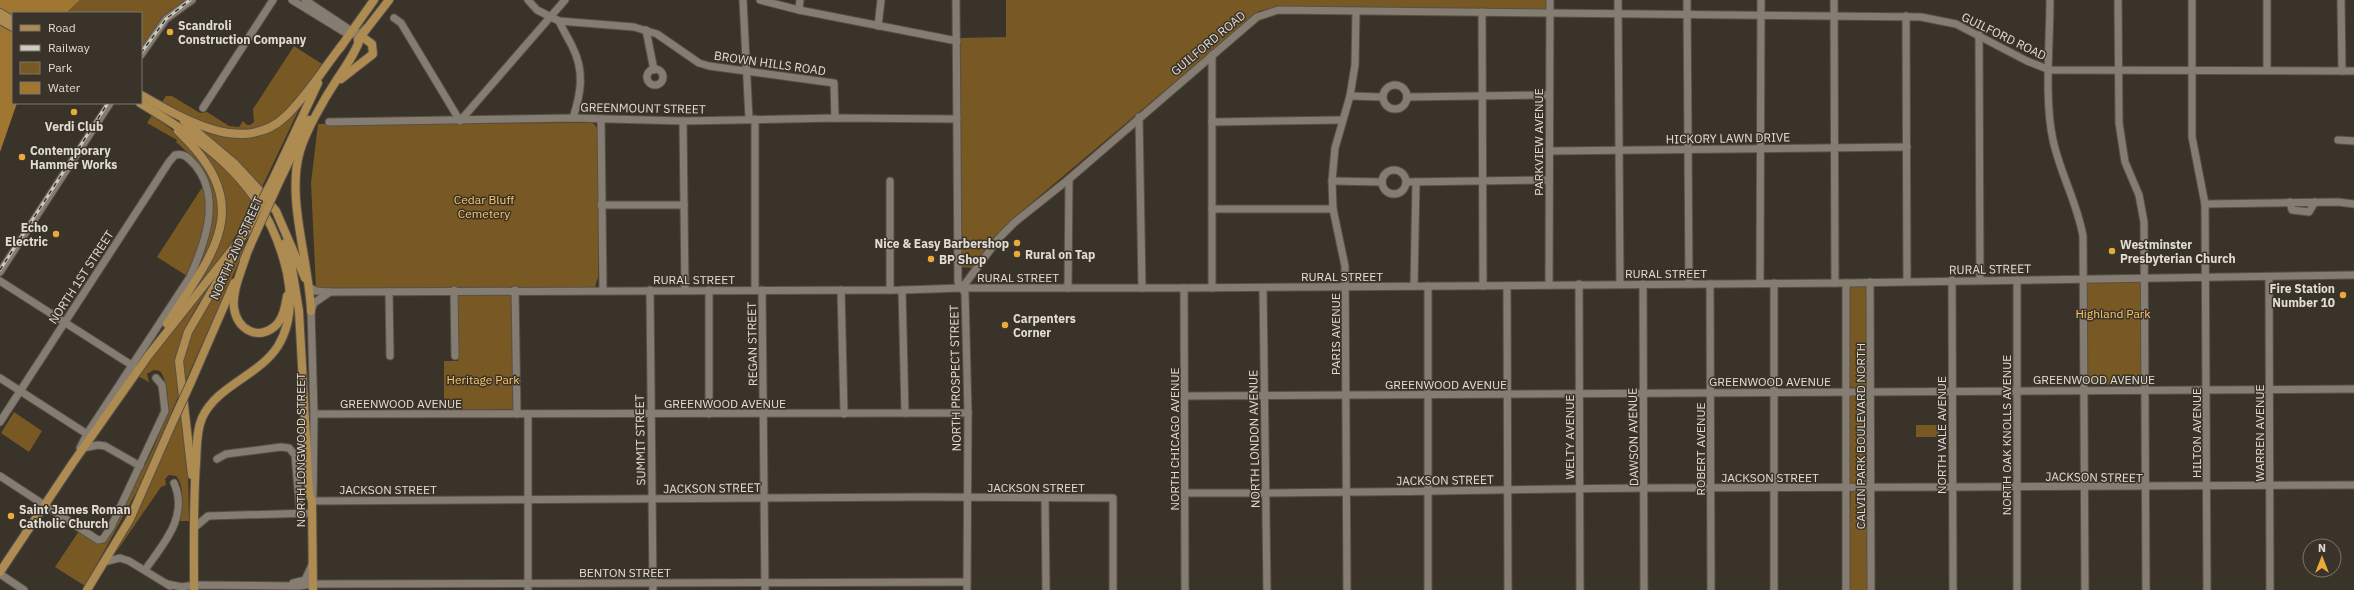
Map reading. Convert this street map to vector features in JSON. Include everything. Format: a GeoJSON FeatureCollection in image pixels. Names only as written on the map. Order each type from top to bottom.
{"type":"FeatureCollection","features":[{"type":"Feature","properties":{"kind":"main road","name":"NORTH 2ND STREET"},"geometry":{"type":"LineString","coordinates":[[0,573],[72,464],[148,356],[246,232],[374,0]]}},
{"type":"Feature","properties":{"kind":"main road","name":"NORTH 2ND STREET"},"geometry":{"type":"LineString","coordinates":[[87,590],[130,519],[246,256],[313,92],[342,45],[354,34],[367,28],[389,0]]}},
{"type":"Feature","properties":{"kind":"main road"},"geometry":{"type":"LineString","coordinates":[[0,13],[12,20]]}},
{"type":"Feature","properties":{"kind":"main road"},"geometry":{"type":"LineString","coordinates":[[0,20],[12,26]]}},
{"type":"Feature","properties":{"kind":"main road"},"geometry":{"type":"LineString","coordinates":[[322,105],[345,74],[373,54],[372,44],[354,34]]}},
{"type":"Feature","properties":{"kind":"main road"},"geometry":{"type":"LineString","coordinates":[[310,310],[310,288],[296,201],[296,172],[301,150],[322,105],[358,46],[354,34]]}},
{"type":"Feature","properties":{"kind":"main road"},"geometry":{"type":"LineString","coordinates":[[142,104],[171,117],[212,130],[235,134],[247,134],[267,129],[286,116],[342,45]]}},
{"type":"Feature","properties":{"kind":"main road"},"geometry":{"type":"LineString","coordinates":[[142,96],[234,163],[256,187],[276,211],[310,288]]}},
{"type":"Feature","properties":{"kind":"main road"},"geometry":{"type":"LineString","coordinates":[[171,117],[238,174],[253,194],[270,223],[282,249],[288,280],[290,313],[278,346],[266,360],[218,396],[202,418],[198,436],[194,494],[194,587]]}},
{"type":"Feature","properties":{"kind":"main road"},"geometry":{"type":"LineString","coordinates":[[148,356],[208,260],[218,238],[223,216],[220,187],[201,155],[171,117]]}},
{"type":"Feature","properties":{"kind":"main road"},"geometry":{"type":"LineString","coordinates":[[256,187],[283,239],[291,262],[296,290],[309,493],[312,501]]}},
{"type":"Feature","properties":{"kind":"main road"},"geometry":{"type":"LineString","coordinates":[[194,494],[179,373],[182,348],[197,316],[246,232]]}},
{"type":"Feature","properties":{"kind":"main road"},"geometry":{"type":"LineString","coordinates":[[246,256],[234,301],[236,317],[241,326],[250,332],[262,333],[274,327],[280,320],[288,294],[288,280]]}},
{"type":"Feature","properties":{"kind":"main road","name":"NORTH LONGWOOD STREET"},"geometry":{"type":"LineString","coordinates":[[312,501],[313,587]]}},
{"type":"Feature","properties":{"kind":"street"},"geometry":{"type":"LineString","coordinates":[[142,54],[163,23],[192,0]]}},
{"type":"Feature","properties":{"kind":"street"},"geometry":{"type":"LineString","coordinates":[[203,108],[273,0]]}},
{"type":"Feature","properties":{"kind":"street"},"geometry":{"type":"LineString","coordinates":[[292,0],[354,34]]}},
{"type":"Feature","properties":{"kind":"street"},"geometry":{"type":"LineString","coordinates":[[305,0],[354,34]]}},
{"type":"Feature","properties":{"kind":"street","name":"BROWN HILLS ROAD"},"geometry":{"type":"LineString","coordinates":[[528,0],[537,10],[559,22],[625,26],[646,30],[669,40],[699,63],[834,83],[835,118]]}},
{"type":"Feature","properties":{"kind":"street"},"geometry":{"type":"LineString","coordinates":[[394,18],[401,23],[460,121],[566,0]]}},
{"type":"Feature","properties":{"kind":"street","name":"REGAN STREET"},"geometry":{"type":"LineString","coordinates":[[743,0],[747,71],[752,119],[759,290],[763,414],[765,586]]}},
{"type":"Feature","properties":{"kind":"street"},"geometry":{"type":"LineString","coordinates":[[760,0],[799,10],[957,41]]}},
{"type":"Feature","properties":{"kind":"street"},"geometry":{"type":"LineString","coordinates":[[799,10],[800,0]]}},
{"type":"Feature","properties":{"kind":"street"},"geometry":{"type":"LineString","coordinates":[[878,26],[881,0]]}},
{"type":"Feature","properties":{"kind":"street","name":"NORTH PROSPECT STREET"},"geometry":{"type":"LineString","coordinates":[[956,0],[958,282],[965,293],[968,413],[966,498],[967,590]]}},
{"type":"Feature","properties":{"kind":"street","name":"PARKVIEW AVENUE"},"geometry":{"type":"LineString","coordinates":[[1549,285],[1550,0]]}},
{"type":"Feature","properties":{"kind":"street"},"geometry":{"type":"LineString","coordinates":[[1618,0],[1620,284]]}},
{"type":"Feature","properties":{"kind":"street"},"geometry":{"type":"LineString","coordinates":[[1687,0],[1689,284]]}},
{"type":"Feature","properties":{"kind":"street"},"geometry":{"type":"LineString","coordinates":[[1760,283],[1761,0]]}},
{"type":"Feature","properties":{"kind":"street"},"geometry":{"type":"LineString","coordinates":[[1834,0],[1835,283]]}},
{"type":"Feature","properties":{"kind":"street"},"geometry":{"type":"LineString","coordinates":[[2050,0],[2050,118],[2052,139],[2079,213],[2083,236],[2085,590]]}},
{"type":"Feature","properties":{"kind":"street"},"geometry":{"type":"LineString","coordinates":[[2118,0],[2118,123],[2125,162],[2139,195],[2144,222],[2146,590]]}},
{"type":"Feature","properties":{"kind":"street","name":"HILTON AVENUE"},"geometry":{"type":"LineString","coordinates":[[2192,0],[2192,137],[2205,204],[2208,391],[2207,590]]}},
{"type":"Feature","properties":{"kind":"street"},"geometry":{"type":"LineString","coordinates":[[2267,0],[2267,70]]}},
{"type":"Feature","properties":{"kind":"street"},"geometry":{"type":"LineString","coordinates":[[2341,0],[2342,71]]}},
{"type":"Feature","properties":{"kind":"street","name":"GUILFORD ROAD"},"geometry":{"type":"LineString","coordinates":[[962,288],[1005,231],[1035,204],[1069,179],[1139,117],[1257,17],[1265,13],[1278,10],[1687,16],[1906,16],[1927,18],[1956,24],[1980,35],[2027,61],[2050,70],[2267,70],[2354,72]]}},
{"type":"Feature","properties":{"kind":"street","name":"PARIS AVENUE"},"geometry":{"type":"LineString","coordinates":[[1347,590],[1348,493],[1346,286],[1345,266],[1334,209],[1332,182],[1335,148],[1350,96],[1355,65],[1356,11]]}},
{"type":"Feature","properties":{"kind":"street"},"geometry":{"type":"LineString","coordinates":[[1482,12],[1481,96],[1483,286]]}},
{"type":"Feature","properties":{"kind":"street"},"geometry":{"type":"LineString","coordinates":[[1906,16],[1907,281]]}},
{"type":"Feature","properties":{"kind":"street"},"geometry":{"type":"LineString","coordinates":[[559,22],[577,58],[580,71],[581,92],[573,118]]}},
{"type":"Feature","properties":{"kind":"street"},"geometry":{"type":"LineString","coordinates":[[646,30],[654,70]]}},
{"type":"Feature","properties":{"kind":"street"},"geometry":{"type":"LineString","coordinates":[[1980,35],[1980,280]]}},
{"type":"Feature","properties":{"kind":"street"},"geometry":{"type":"LineString","coordinates":[[1212,55],[1212,288]]}},
{"type":"Feature","properties":{"kind":"street"},"geometry":{"type":"LineString","coordinates":[[1382,97],[1387,88],[1395,85],[1402,88],[1407,97]]}},
{"type":"Feature","properties":{"kind":"street"},"geometry":{"type":"LineString","coordinates":[[1407,97],[1549,95]]}},
{"type":"Feature","properties":{"kind":"street"},"geometry":{"type":"LineString","coordinates":[[1350,96],[1382,97]]}},
{"type":"Feature","properties":{"kind":"street"},"geometry":{"type":"LineString","coordinates":[[1382,97],[1387,107],[1394,109],[1403,105],[1407,97]]}},
{"type":"Feature","properties":{"kind":"street"},"geometry":{"type":"LineString","coordinates":[[0,272],[109,104]]}},
{"type":"Feature","properties":{"kind":"street"},"geometry":{"type":"LineString","coordinates":[[1139,117],[1142,288]]}},
{"type":"Feature","properties":{"kind":"street","name":"GREENMOUNT STREET"},"geometry":{"type":"LineString","coordinates":[[330,122],[573,118],[601,120],[683,121],[835,118],[957,119]]}},
{"type":"Feature","properties":{"kind":"street"},"geometry":{"type":"LineString","coordinates":[[601,120],[603,290]]}},
{"type":"Feature","properties":{"kind":"street"},"geometry":{"type":"LineString","coordinates":[[1212,122],[1342,120]]}},
{"type":"Feature","properties":{"kind":"street"},"geometry":{"type":"LineString","coordinates":[[683,121],[685,290]]}},
{"type":"Feature","properties":{"kind":"street"},"geometry":{"type":"LineString","coordinates":[[2338,140],[2354,141]]}},
{"type":"Feature","properties":{"kind":"street","name":"HICKORY LAWN DRIVE"},"geometry":{"type":"LineString","coordinates":[[1549,151],[1907,147]]}},
{"type":"Feature","properties":{"kind":"street","name":"NORTH 1ST STREET"},"geometry":{"type":"LineString","coordinates":[[0,422],[169,162],[175,155],[181,153],[187,156]]}},
{"type":"Feature","properties":{"kind":"street","name":"NORTH 2ND STREET"},"geometry":{"type":"LineString","coordinates":[[72,464],[87,434],[190,277],[207,233],[208,194],[200,172],[187,156]]}},
{"type":"Feature","properties":{"kind":"street"},"geometry":{"type":"LineString","coordinates":[[1382,182],[1386,174],[1394,170],[1402,173],[1407,182]]}},
{"type":"Feature","properties":{"kind":"street"},"geometry":{"type":"LineString","coordinates":[[1068,288],[1069,179]]}},
{"type":"Feature","properties":{"kind":"street"},"geometry":{"type":"LineString","coordinates":[[1407,182],[1549,180]]}},
{"type":"Feature","properties":{"kind":"street"},"geometry":{"type":"LineString","coordinates":[[890,181],[890,290]]}},
{"type":"Feature","properties":{"kind":"street"},"geometry":{"type":"LineString","coordinates":[[1332,182],[1382,182]]}},
{"type":"Feature","properties":{"kind":"street"},"geometry":{"type":"LineString","coordinates":[[1382,182],[1386,191],[1395,194],[1403,190],[1407,182]]}},
{"type":"Feature","properties":{"kind":"street"},"geometry":{"type":"LineString","coordinates":[[1414,286],[1416,182]]}},
{"type":"Feature","properties":{"kind":"street"},"geometry":{"type":"LineString","coordinates":[[2205,204],[2290,202],[2354,204]]}},
{"type":"Feature","properties":{"kind":"street"},"geometry":{"type":"LineString","coordinates":[[601,205],[684,205]]}},
{"type":"Feature","properties":{"kind":"street"},"geometry":{"type":"LineString","coordinates":[[1212,209],[1334,209]]}},
{"type":"Feature","properties":{"kind":"street","name":"RURAL STREET"},"geometry":{"type":"LineString","coordinates":[[310,288],[316,291],[330,292],[454,290],[1263,288],[1579,284],[1846,283],[1952,280],[2354,275]]}},
{"type":"Feature","properties":{"kind":"street","name":"WARREN AVENUE"},"geometry":{"type":"LineString","coordinates":[[2269,277],[2270,590]]}},
{"type":"Feature","properties":{"kind":"street","name":"NORTH VALE AVENUE"},"geometry":{"type":"LineString","coordinates":[[1952,280],[1953,590]]}},
{"type":"Feature","properties":{"kind":"street","name":"NORTH OAK KNOLLS AVENUE"},"geometry":{"type":"LineString","coordinates":[[2017,280],[2017,590]]}},
{"type":"Feature","properties":{"kind":"street"},"geometry":{"type":"LineString","coordinates":[[0,281],[133,366]]}},
{"type":"Feature","properties":{"kind":"street","name":"CALVIN PARK BOULEVARD NORTH"},"geometry":{"type":"LineString","coordinates":[[1870,282],[1871,590]]}},
{"type":"Feature","properties":{"kind":"street"},"geometry":{"type":"LineString","coordinates":[[1774,283],[1774,590]]}},
{"type":"Feature","properties":{"kind":"street","name":"CALVIN PARK BOULEVARD NORTH"},"geometry":{"type":"LineString","coordinates":[[1846,283],[1846,590]]}},
{"type":"Feature","properties":{"kind":"street","name":"WELTY AVENUE"},"geometry":{"type":"LineString","coordinates":[[1579,284],[1580,590]]}},
{"type":"Feature","properties":{"kind":"street","name":"DAWSON AVENUE"},"geometry":{"type":"LineString","coordinates":[[1643,284],[1645,488],[1644,590]]}},
{"type":"Feature","properties":{"kind":"street","name":"ROBERT AVENUE"},"geometry":{"type":"LineString","coordinates":[[1710,284],[1710,590]]}},
{"type":"Feature","properties":{"kind":"street"},"geometry":{"type":"LineString","coordinates":[[1428,286],[1428,590]]}},
{"type":"Feature","properties":{"kind":"street"},"geometry":{"type":"LineString","coordinates":[[1507,286],[1508,590]]}},
{"type":"Feature","properties":{"kind":"street","name":"NORTH CHICAGO AVENUE"},"geometry":{"type":"LineString","coordinates":[[1184,288],[1186,396],[1185,590]]}},
{"type":"Feature","properties":{"kind":"street","name":"NORTH LONDON AVENUE"},"geometry":{"type":"LineString","coordinates":[[1263,288],[1267,494],[1267,590]]}},
{"type":"Feature","properties":{"kind":"street"},"geometry":{"type":"LineString","coordinates":[[454,290],[455,356]]}},
{"type":"Feature","properties":{"kind":"street"},"geometry":{"type":"LineString","coordinates":[[515,290],[518,414]]}},
{"type":"Feature","properties":{"kind":"street","name":"SUMMIT STREET"},"geometry":{"type":"LineString","coordinates":[[650,290],[653,586]]}},
{"type":"Feature","properties":{"kind":"street"},"geometry":{"type":"LineString","coordinates":[[709,290],[709,414]]}},
{"type":"Feature","properties":{"kind":"street"},"geometry":{"type":"LineString","coordinates":[[841,290],[844,414]]}},
{"type":"Feature","properties":{"kind":"street"},"geometry":{"type":"LineString","coordinates":[[902,290],[905,413]]}},
{"type":"Feature","properties":{"kind":"street"},"geometry":{"type":"LineString","coordinates":[[310,310],[314,303],[330,292]]}},
{"type":"Feature","properties":{"kind":"street"},"geometry":{"type":"LineString","coordinates":[[389,292],[390,356]]}},
{"type":"Feature","properties":{"kind":"street","name":"NORTH LONGWOOD STREET"},"geometry":{"type":"LineString","coordinates":[[310,310],[314,414],[314,494],[312,501]]}},
{"type":"Feature","properties":{"kind":"street"},"geometry":{"type":"LineString","coordinates":[[0,378],[87,434]]}},
{"type":"Feature","properties":{"kind":"street"},"geometry":{"type":"LineString","coordinates":[[0,476],[98,540],[103,539],[111,527],[165,411],[162,385],[156,378]]}},
{"type":"Feature","properties":{"kind":"street","name":"GREENWOOD AVENUE"},"geometry":{"type":"LineString","coordinates":[[1186,396],[1508,395],[1711,392],[1775,393],[2083,389],[2208,391],[2354,389]]}},
{"type":"Feature","properties":{"kind":"street","name":"GREENWOOD AVENUE"},"geometry":{"type":"LineString","coordinates":[[314,414],[968,413]]}},
{"type":"Feature","properties":{"kind":"street"},"geometry":{"type":"LineString","coordinates":[[528,414],[528,587]]}},
{"type":"Feature","properties":{"kind":"street"},"geometry":{"type":"LineString","coordinates":[[83,448],[98,445],[105,446],[140,466]]}},
{"type":"Feature","properties":{"kind":"street"},"geometry":{"type":"LineString","coordinates":[[217,459],[226,454],[281,447],[289,448],[295,455],[300,513]]}},
{"type":"Feature","properties":{"kind":"street"},"geometry":{"type":"LineString","coordinates":[[145,570],[173,529],[178,516],[179,500],[174,483]]}},
{"type":"Feature","properties":{"kind":"street","name":"JACKSON STREET"},"geometry":{"type":"LineString","coordinates":[[1185,493],[1267,494],[1428,492],[1507,489],[1846,488],[1953,486],[2145,488],[2354,486]]}},
{"type":"Feature","properties":{"kind":"street","name":"JACKSON STREET"},"geometry":{"type":"LineString","coordinates":[[312,501],[652,500],[763,498],[1113,498],[1113,590]]}},
{"type":"Feature","properties":{"kind":"street"},"geometry":{"type":"LineString","coordinates":[[1046,498],[1046,590]]}},
{"type":"Feature","properties":{"kind":"street"},"geometry":{"type":"LineString","coordinates":[[194,528],[203,518],[221,514],[312,513]]}},
{"type":"Feature","properties":{"kind":"street"},"geometry":{"type":"LineString","coordinates":[[104,562],[120,558],[145,570],[174,590]]}},
{"type":"Feature","properties":{"kind":"street","name":"BENTON STREET"},"geometry":{"type":"LineString","coordinates":[[167,584],[182,587],[194,587],[283,584],[305,580],[313,564]]}},
{"type":"Feature","properties":{"kind":"street"},"geometry":{"type":"LineString","coordinates":[[0,573],[24,590]]}},
{"type":"Feature","properties":{"kind":"street","name":"BENTON STREET"},"geometry":{"type":"LineString","coordinates":[[283,584],[313,587],[528,587],[765,586],[967,582]]}},
{"type":"Feature","properties":{"kind":"green space"},"geometry":{"type":"Polygon","coordinates":[[[80,0],[192,0],[174,12],[142,52],[142,12],[67,12],[80,0]]]}},
{"type":"Feature","properties":{"kind":"green space"},"geometry":{"type":"Polygon","coordinates":[[[1006,0],[1550,0],[1549,10],[1276,7],[1259,11],[1009,222],[994,237],[973,268],[961,267],[959,38],[1006,37],[1006,0]]]}},
{"type":"Feature","properties":{"kind":"green space"},"geometry":{"type":"Polygon","coordinates":[[[294,46],[322,64],[291,106],[275,119],[259,127],[243,131],[227,130],[211,126],[162,102],[166,96],[172,96],[200,113],[207,112],[229,126],[239,127],[243,121],[247,125],[250,125],[254,122],[253,109],[294,46]]]}},
{"type":"Feature","properties":{"kind":"green space"},"geometry":{"type":"Polygon","coordinates":[[[301,105],[261,189],[234,158],[191,122],[252,136],[301,105]]]}},
{"type":"Feature","properties":{"kind":"green space"},"geometry":{"type":"Polygon","coordinates":[[[152,115],[175,132],[208,170],[220,210],[213,245],[196,273],[205,249],[212,222],[212,196],[209,183],[204,171],[191,155],[176,142],[177,140],[147,123],[152,115]]]}},
{"type":"Feature","properties":{"kind":"green space","name":"Cedar Bluff Cemetery"},"geometry":{"type":"Polygon","coordinates":[[[593,123],[598,129],[598,277],[595,287],[316,289],[311,183],[318,124],[593,123]]]}},
{"type":"Feature","properties":{"kind":"green space"},"geometry":{"type":"Polygon","coordinates":[[[187,136],[226,167],[255,203],[240,230],[204,278],[184,301],[220,238],[217,176],[204,155],[187,136]]]}},
{"type":"Feature","properties":{"kind":"green space"},"geometry":{"type":"Polygon","coordinates":[[[203,186],[206,209],[203,232],[187,276],[157,257],[203,186]]]}},
{"type":"Feature","properties":{"kind":"green space"},"geometry":{"type":"Polygon","coordinates":[[[245,243],[247,244],[183,387],[181,367],[184,343],[245,243]]]}},
{"type":"Feature","properties":{"kind":"green space"},"geometry":{"type":"Polygon","coordinates":[[[231,256],[198,304],[185,329],[178,352],[179,395],[137,491],[85,586],[55,567],[79,531],[100,543],[148,460],[156,442],[167,409],[167,389],[160,371],[154,370],[147,374],[149,382],[138,376],[165,337],[231,256]]]}},
{"type":"Feature","properties":{"kind":"green space","name":"Highland Park"},"geometry":{"type":"Polygon","coordinates":[[[2090,281],[2140,281],[2141,382],[2139,385],[2086,384],[2085,283],[2090,281]]]}},
{"type":"Feature","properties":{"kind":"green space"},"geometry":{"type":"Polygon","coordinates":[[[1864,284],[1868,287],[1867,386],[1852,388],[1849,385],[1848,287],[1864,284]]]}},
{"type":"Feature","properties":{"kind":"green space","name":"Heritage Park"},"geometry":{"type":"Polygon","coordinates":[[[511,294],[513,409],[444,410],[444,361],[458,361],[457,295],[511,294]]]}},
{"type":"Feature","properties":{"kind":"green space"},"geometry":{"type":"Polygon","coordinates":[[[1849,395],[1868,395],[1869,480],[1867,484],[1849,483],[1849,395]]]}},
{"type":"Feature","properties":{"kind":"green space"},"geometry":{"type":"Polygon","coordinates":[[[14,412],[42,431],[29,452],[1,433],[14,412]]]}},
{"type":"Feature","properties":{"kind":"green space"},"geometry":{"type":"Polygon","coordinates":[[[181,412],[188,472],[189,521],[179,521],[182,504],[181,486],[176,476],[169,475],[165,479],[166,485],[161,487],[114,555],[181,412]]]}},
{"type":"Feature","properties":{"kind":"green space"},"geometry":{"type":"Polygon","coordinates":[[[1916,425],[1939,425],[1939,437],[1916,437],[1916,425]]]}},
{"type":"Feature","properties":{"kind":"green space"},"geometry":{"type":"Polygon","coordinates":[[[1851,490],[1868,490],[1869,590],[1848,590],[1851,490]]]}},
{"type":"Feature","properties":{"kind":"water"},"geometry":{"type":"Polygon","coordinates":[[[0,0],[80,0],[67,12],[12,12],[12,104],[17,104],[0,152],[0,0]]]}},
{"type":"Feature","properties":{"kind":"railway"},"geometry":{"type":"LineString","coordinates":[[142,52],[166,19],[190,0]]}},
{"type":"Feature","properties":{"kind":"railway"},"geometry":{"type":"LineString","coordinates":[[0,270],[107,104]]}},
{"type":"Feature","properties":{"kind":"place","name":"Scandroli Construction Company"},"geometry":{"type":"Point","coordinates":[170,32]}},
{"type":"Feature","properties":{"kind":"place","name":"Verdi Club"},"geometry":{"type":"Point","coordinates":[74,112]}},
{"type":"Feature","properties":{"kind":"place","name":"Contemporary Hammer Works"},"geometry":{"type":"Point","coordinates":[22,157]}},
{"type":"Feature","properties":{"kind":"place","name":"Echo Electric"},"geometry":{"type":"Point","coordinates":[56,234]}},
{"type":"Feature","properties":{"kind":"place","name":"Nice & Easy Barbershop"},"geometry":{"type":"Point","coordinates":[1017,243]}},
{"type":"Feature","properties":{"kind":"place","name":"Westminster Presbyterian Church"},"geometry":{"type":"Point","coordinates":[2112,251]}},
{"type":"Feature","properties":{"kind":"place","name":"Rural on Tap"},"geometry":{"type":"Point","coordinates":[1017,254]}},
{"type":"Feature","properties":{"kind":"place","name":"BP Shop"},"geometry":{"type":"Point","coordinates":[931,259]}},
{"type":"Feature","properties":{"kind":"place","name":"Fire Station Number 10"},"geometry":{"type":"Point","coordinates":[2343,295]}},
{"type":"Feature","properties":{"kind":"place","name":"Carpenters Corner"},"geometry":{"type":"Point","coordinates":[1005,325]}},
{"type":"Feature","properties":{"kind":"place","name":"Saint James Roman Catholic Church"},"geometry":{"type":"Point","coordinates":[11,516]}}]}
